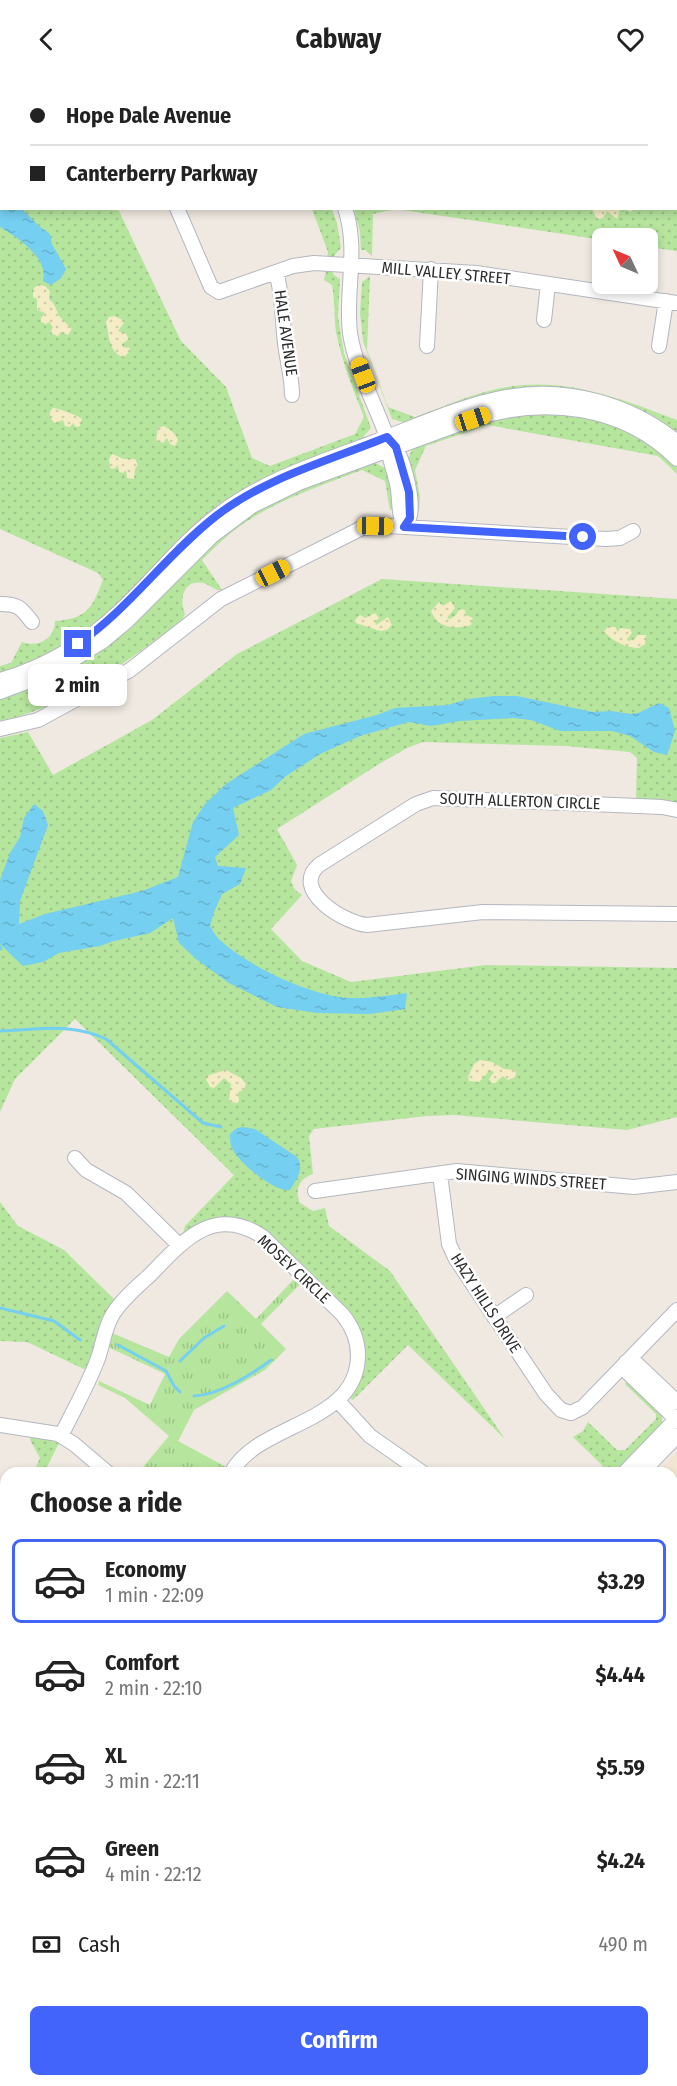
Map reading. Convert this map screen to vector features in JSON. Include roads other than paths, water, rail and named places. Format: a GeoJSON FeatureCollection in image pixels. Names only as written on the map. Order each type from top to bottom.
{"type":"FeatureCollection","features":[{"type":"Feature","properties":{"kind":"street","name":"MILL VALLEY STREET"},"geometry":{"type":"LineString","coordinates":[[178,210],[211,287],[219,292],[307,264],[476,273],[671,302]]}},
{"type":"Feature","properties":{"kind":"street"},"geometry":{"type":"LineString","coordinates":[[345,210],[351,234],[351,340],[390,445],[396,478],[399,517],[404,527]]}},
{"type":"Feature","properties":{"kind":"street"},"geometry":{"type":"LineString","coordinates":[[427,346],[431,269]]}},
{"type":"Feature","properties":{"kind":"street","name":"HALE AVENUE"},"geometry":{"type":"LineString","coordinates":[[276,272],[292,375],[292,395]]}},
{"type":"Feature","properties":{"kind":"street"},"geometry":{"type":"LineString","coordinates":[[544,320],[548,284]]}},
{"type":"Feature","properties":{"kind":"street"},"geometry":{"type":"LineString","coordinates":[[659,346],[671,302]]}},
{"type":"Feature","properties":{"kind":"street"},"geometry":{"type":"LineString","coordinates":[[0,692],[53,672],[103,641],[127,621],[212,536],[252,506],[299,483],[484,403],[508,397],[543,394],[582,398],[616,407],[646,421],[677,442]]}},
{"type":"Feature","properties":{"kind":"street"},"geometry":{"type":"LineString","coordinates":[[0,680],[55,657],[100,628],[201,530],[235,503],[284,476],[491,413],[520,407],[550,406],[585,411],[618,421],[658,442],[677,459]]}},
{"type":"Feature","properties":{"kind":"street"},"geometry":{"type":"LineString","coordinates":[[0,729],[38,720],[130,670],[202,605],[221,599],[358,530],[375,526],[404,527],[606,539],[620,538],[633,531]]}},
{"type":"Feature","properties":{"kind":"street"},"geometry":{"type":"LineString","coordinates":[[0,604],[20,607],[32,621]]}},
{"type":"Feature","properties":{"kind":"street","name":"SOUTH ALLERTON CIRCLE"},"geometry":{"type":"LineString","coordinates":[[677,810],[662,807],[433,798],[409,808],[319,865],[311,874],[310,880],[318,896],[334,913],[352,922],[367,925],[483,912],[677,914]]}},
{"type":"Feature","properties":{"kind":"street"},"geometry":{"type":"LineString","coordinates":[[75,1158],[86,1170],[126,1193],[179,1245]]}},
{"type":"Feature","properties":{"kind":"street","name":"SINGING WINDS STREET"},"geometry":{"type":"LineString","coordinates":[[315,1191],[440,1173],[470,1172],[634,1187],[677,1182]]}},
{"type":"Feature","properties":{"kind":"street","name":"HAZY HILLS DRIVE"},"geometry":{"type":"LineString","coordinates":[[440,1173],[450,1247],[458,1264],[546,1394],[561,1410],[571,1417],[627,1362]]}},
{"type":"Feature","properties":{"kind":"street","name":"MOSEY CIRCLE"},"geometry":{"type":"LineString","coordinates":[[61,1436],[96,1363],[113,1314],[179,1245],[199,1230],[228,1224],[251,1230],[274,1247],[342,1314],[353,1330],[358,1350],[356,1372],[349,1387],[338,1401],[249,1452],[235,1467]]}},
{"type":"Feature","properties":{"kind":"street"},"geometry":{"type":"LineString","coordinates":[[494,1317],[526,1295]]}},
{"type":"Feature","properties":{"kind":"street"},"geometry":{"type":"LineString","coordinates":[[630,1467],[677,1419],[628,1373],[627,1362],[677,1310]]}},
{"type":"Feature","properties":{"kind":"street"},"geometry":{"type":"LineString","coordinates":[[627,1362],[637,1364],[677,1402]]}},
{"type":"Feature","properties":{"kind":"street"},"geometry":{"type":"LineString","coordinates":[[338,1401],[370,1436],[414,1467]]}},
{"type":"Feature","properties":{"kind":"street"},"geometry":{"type":"LineString","coordinates":[[0,1425],[45,1431],[61,1436],[100,1467]]}},
{"type":"Feature","properties":{"kind":"street"},"geometry":{"type":"LineString","coordinates":[[647,1467],[677,1436]]}},
{"type":"Feature","properties":{"kind":"water"},"geometry":{"type":"Polygon","coordinates":[[[0,210],[23,210],[50,234],[52,244],[66,269],[61,278],[51,285],[43,281],[44,272],[37,256],[15,236],[0,227],[0,210]]]}},
{"type":"Feature","properties":{"kind":"water"},"geometry":{"type":"Polygon","coordinates":[[[517,696],[593,712],[612,711],[630,714],[638,713],[659,703],[669,708],[675,731],[667,755],[654,752],[630,736],[612,731],[560,731],[531,720],[513,718],[460,721],[431,726],[409,722],[360,736],[320,754],[286,776],[271,790],[233,808],[239,835],[215,857],[218,866],[246,868],[240,884],[222,894],[210,926],[218,938],[232,950],[274,975],[304,988],[333,996],[361,998],[407,993],[405,1009],[370,1014],[317,1013],[277,1007],[229,983],[196,959],[179,943],[173,918],[150,933],[100,946],[59,953],[43,962],[23,966],[0,944],[0,880],[10,853],[20,837],[24,818],[34,804],[43,811],[48,825],[20,901],[19,924],[45,914],[142,891],[178,877],[193,822],[205,804],[226,784],[304,734],[395,708],[448,705],[468,699],[517,696]]]}},
{"type":"Feature","properties":{"kind":"water"},"geometry":{"type":"Polygon","coordinates":[[[237,1128],[255,1129],[297,1157],[300,1170],[290,1190],[275,1187],[241,1161],[231,1145],[230,1134],[237,1128]]]}},
{"type":"Feature","properties":{"kind":"waterway"},"geometry":{"type":"LineString","coordinates":[[0,1031],[66,1029],[79,1030],[106,1039],[203,1123],[221,1127]]}},
{"type":"Feature","properties":{"kind":"waterway"},"geometry":{"type":"LineString","coordinates":[[0,1308],[54,1321],[80,1340]]}},
{"type":"Feature","properties":{"kind":"waterway"},"geometry":{"type":"LineString","coordinates":[[180,1361],[204,1338],[224,1326]]}},
{"type":"Feature","properties":{"kind":"waterway"},"geometry":{"type":"LineString","coordinates":[[118,1345],[166,1371],[180,1392]]}},
{"type":"Feature","properties":{"kind":"waterway"},"geometry":{"type":"LineString","coordinates":[[194,1396],[224,1388],[271,1360]]}}]}
